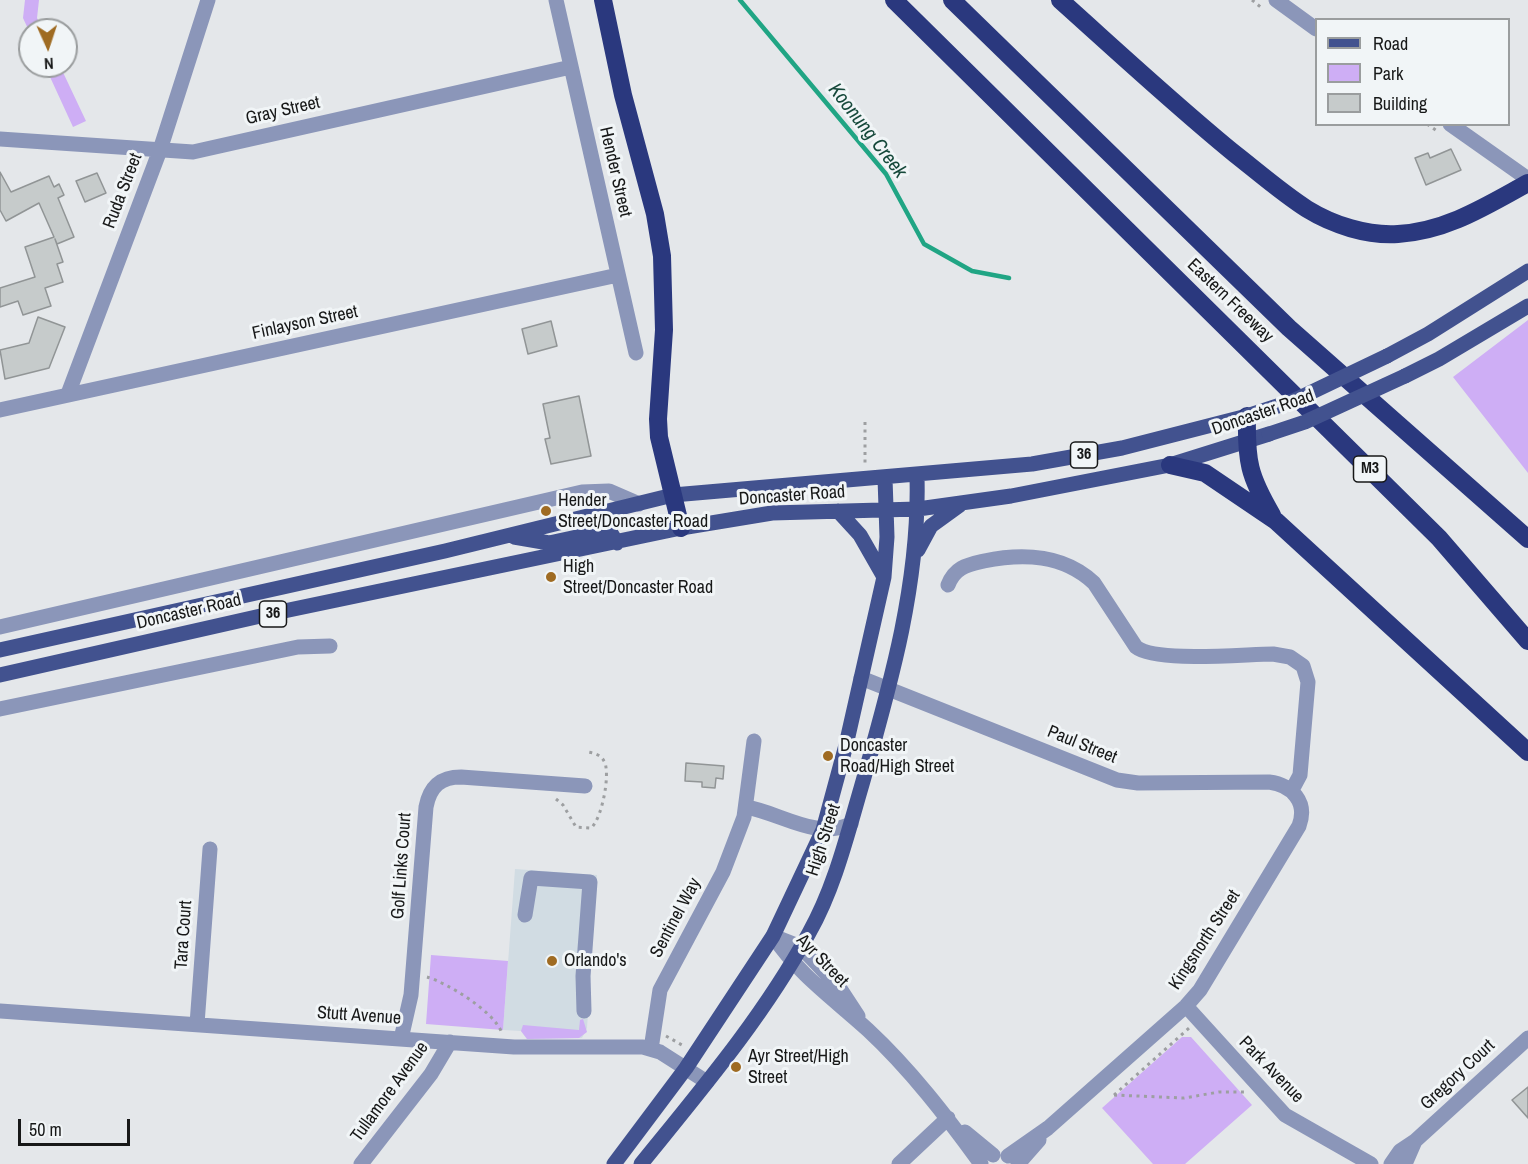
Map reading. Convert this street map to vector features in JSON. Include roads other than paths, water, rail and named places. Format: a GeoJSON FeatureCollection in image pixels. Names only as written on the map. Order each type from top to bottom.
{"type":"FeatureCollection","features":[{"type":"Feature","properties":{"kind":"highway"},"geometry":{"type":"LineString","coordinates":[[603,0],[623,95],[655,214],[662,256],[664,330],[658,419],[659,437],[681,528]]}},
{"type":"Feature","properties":{"kind":"highway","name":"Eastern Freeway"},"geometry":{"type":"LineString","coordinates":[[894,0],[1397,495],[1486,589],[1528,641]]}},
{"type":"Feature","properties":{"kind":"highway","name":"Eastern Freeway"},"geometry":{"type":"LineString","coordinates":[[952,0],[1288,328],[1528,538]]}},
{"type":"Feature","properties":{"kind":"highway"},"geometry":{"type":"LineString","coordinates":[[1060,0],[1205,130],[1308,209],[1342,225],[1364,232],[1396,235],[1455,223],[1528,181]]}},
{"type":"Feature","properties":{"kind":"highway"},"geometry":{"type":"LineString","coordinates":[[1247,416],[1246,455],[1254,484],[1276,521]]}},
{"type":"Feature","properties":{"kind":"highway"},"geometry":{"type":"LineString","coordinates":[[1170,465],[1205,473],[1276,521],[1528,752]]}},
{"type":"Feature","properties":{"kind":"main road","name":"Doncaster Road"},"geometry":{"type":"LineString","coordinates":[[0,650],[508,536],[673,495],[917,476],[1032,464],[1122,448],[1247,416],[1293,401],[1428,334],[1528,271]]}},
{"type":"Feature","properties":{"kind":"main road","name":"Doncaster Road"},"geometry":{"type":"LineString","coordinates":[[0,675],[265,615],[681,528],[772,513],[885,510],[963,503],[1057,489],[1170,465],[1305,422],[1439,359],[1528,306]]}},
{"type":"Feature","properties":{"kind":"main road","name":"High Street"},"geometry":{"type":"LineString","coordinates":[[641,1164],[753,1024],[801,946],[824,899],[851,824],[888,687],[911,588],[916,553],[917,476]]}},
{"type":"Feature","properties":{"kind":"main road","name":"High Street"},"geometry":{"type":"LineString","coordinates":[[614,1164],[686,1068],[773,936],[823,830],[884,576],[885,478]]}},
{"type":"Feature","properties":{"kind":"main road"},"geometry":{"type":"LineString","coordinates":[[916,553],[931,526],[963,503]]}},
{"type":"Feature","properties":{"kind":"main road"},"geometry":{"type":"LineString","coordinates":[[838,511],[860,535],[884,576]]}},
{"type":"Feature","properties":{"kind":"main road"},"geometry":{"type":"LineString","coordinates":[[508,536],[549,543],[609,530],[617,543]]}},
{"type":"Feature","properties":{"kind":"street","name":"Ruda Street"},"geometry":{"type":"LineString","coordinates":[[68,394],[160,150],[208,0]]}},
{"type":"Feature","properties":{"kind":"street","name":"Hender Street"},"geometry":{"type":"LineString","coordinates":[[556,0],[636,353]]}},
{"type":"Feature","properties":{"kind":"street"},"geometry":{"type":"LineString","coordinates":[[1276,0],[1315,28]]}},
{"type":"Feature","properties":{"kind":"street","name":"Gray Street"},"geometry":{"type":"LineString","coordinates":[[0,139],[193,152],[571,67]]}},
{"type":"Feature","properties":{"kind":"street"},"geometry":{"type":"LineString","coordinates":[[1453,126],[1528,181]]}},
{"type":"Feature","properties":{"kind":"street","name":"Finlayson Street"},"geometry":{"type":"LineString","coordinates":[[0,410],[618,275]]}},
{"type":"Feature","properties":{"kind":"street","name":"Doncaster Road"},"geometry":{"type":"LineString","coordinates":[[0,627],[582,492],[609,491],[639,504]]}},
{"type":"Feature","properties":{"kind":"street"},"geometry":{"type":"LineString","coordinates":[[948,585],[952,574],[959,568],[983,561],[1014,555],[1059,562],[1085,575],[1094,583],[1136,647],[1142,652],[1164,656],[1273,654],[1290,657],[1302,666],[1308,682],[1300,775],[1294,793]]}},
{"type":"Feature","properties":{"kind":"street"},"geometry":{"type":"LineString","coordinates":[[0,709],[298,647],[330,646]]}},
{"type":"Feature","properties":{"kind":"street","name":"Paul Street"},"geometry":{"type":"LineString","coordinates":[[861,678],[1117,780],[1138,783],[1269,782],[1294,793]]}},
{"type":"Feature","properties":{"kind":"street","name":"Sentinel Way"},"geometry":{"type":"LineString","coordinates":[[651,1049],[654,1012],[660,990],[723,872],[746,807],[754,741]]}},
{"type":"Feature","properties":{"kind":"street","name":"Golf Links Court"},"geometry":{"type":"LineString","coordinates":[[409,1039],[426,807],[434,786],[446,779],[461,777],[585,786]]}},
{"type":"Feature","properties":{"kind":"street","name":"Kingsnorth Street"},"geometry":{"type":"LineString","coordinates":[[1000,1161],[1048,1128],[1186,1006],[1211,972],[1299,826],[1302,808],[1294,793]]}},
{"type":"Feature","properties":{"kind":"street"},"geometry":{"type":"LineString","coordinates":[[746,807],[823,830],[838,830],[851,824]]}},
{"type":"Feature","properties":{"kind":"street","name":"Tara Court"},"geometry":{"type":"LineString","coordinates":[[197,1024],[210,849]]}},
{"type":"Feature","properties":{"kind":"street"},"geometry":{"type":"LineString","coordinates":[[525,915],[531,878],[590,882],[584,1011]]}},
{"type":"Feature","properties":{"kind":"street","name":"Ayr Street"},"geometry":{"type":"LineString","coordinates":[[773,936],[801,946],[839,987],[869,1031]]}},
{"type":"Feature","properties":{"kind":"street","name":"Ayr Street"},"geometry":{"type":"LineString","coordinates":[[773,936],[791,963],[869,1031],[948,1118],[1000,1161]]}},
{"type":"Feature","properties":{"kind":"street","name":"Park Avenue"},"geometry":{"type":"LineString","coordinates":[[1186,1006],[1285,1115],[1371,1164]]}},
{"type":"Feature","properties":{"kind":"street","name":"Stutt Avenue"},"geometry":{"type":"LineString","coordinates":[[0,1011],[530,1047],[608,1046],[651,1049],[707,1082]]}},
{"type":"Feature","properties":{"kind":"street","name":"Gregory Court"},"geometry":{"type":"LineString","coordinates":[[1391,1164],[1400,1151],[1528,1038]]}},
{"type":"Feature","properties":{"kind":"street","name":"Tullamore Avenue"},"geometry":{"type":"LineString","coordinates":[[361,1164],[431,1074],[450,1042]]}},
{"type":"Feature","properties":{"kind":"street"},"geometry":{"type":"LineString","coordinates":[[899,1164],[948,1118]]}},
{"type":"Feature","properties":{"kind":"street","name":"Gregory Court"},"geometry":{"type":"LineString","coordinates":[[1406,1164],[1414,1141]]}},
{"type":"Feature","properties":{"kind":"waterway","name":"Koonung Creek"},"geometry":{"type":"LineString","coordinates":[[740,0],[886,174],[924,244],[972,271],[1009,278]]}},
{"type":"Feature","properties":{"kind":"place","name":"Hender Street/Doncaster Road"},"geometry":{"type":"Point","coordinates":[546,511]}},
{"type":"Feature","properties":{"kind":"place","name":"High Street/Doncaster Road"},"geometry":{"type":"Point","coordinates":[551,577]}},
{"type":"Feature","properties":{"kind":"place","name":"Doncaster Road/High Street"},"geometry":{"type":"Point","coordinates":[828,756]}},
{"type":"Feature","properties":{"kind":"place","name":"Orlando's"},"geometry":{"type":"Point","coordinates":[552,961]}},
{"type":"Feature","properties":{"kind":"place","name":"Ayr Street/High Street"},"geometry":{"type":"Point","coordinates":[736,1067]}}]}
